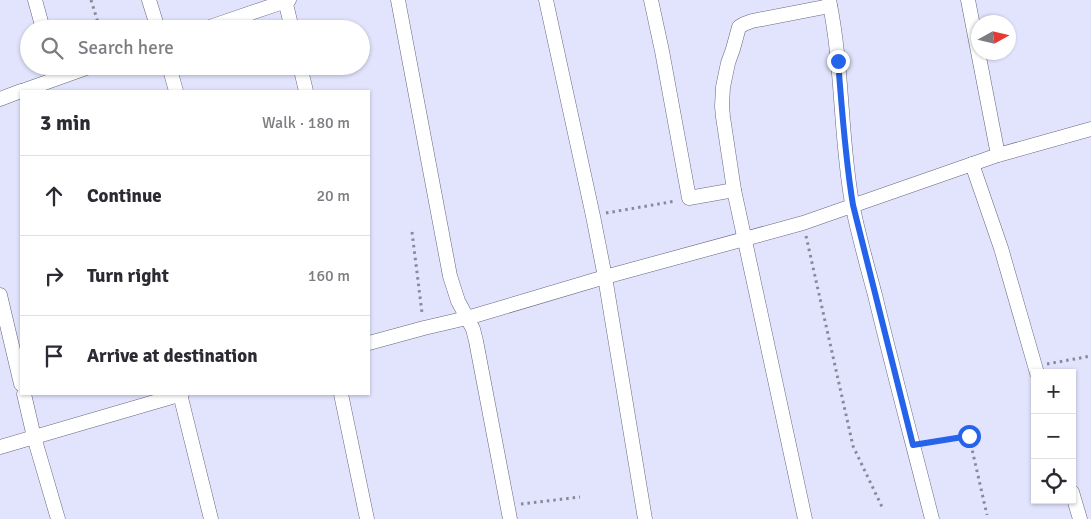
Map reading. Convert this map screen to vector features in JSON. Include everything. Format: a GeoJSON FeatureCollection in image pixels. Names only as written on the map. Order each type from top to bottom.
{"type":"FeatureCollection","features":[{"type":"Feature","properties":{"kind":"street"},"geometry":{"type":"LineString","coordinates":[[35,0],[41,20]]}},
{"type":"Feature","properties":{"kind":"street"},"geometry":{"type":"LineString","coordinates":[[149,0],[155,20]]}},
{"type":"Feature","properties":{"kind":"street"},"geometry":{"type":"LineString","coordinates":[[229,20],[286,0],[290,20]]}},
{"type":"Feature","properties":{"kind":"street"},"geometry":{"type":"LineString","coordinates":[[398,0],[450,276],[458,301],[473,329],[476,341],[510,519]]}},
{"type":"Feature","properties":{"kind":"street"},"geometry":{"type":"LineString","coordinates":[[546,0],[605,278],[645,519]]}},
{"type":"Feature","properties":{"kind":"street"},"geometry":{"type":"LineString","coordinates":[[651,0],[689,198],[734,190]]}},
{"type":"Feature","properties":{"kind":"street"},"geometry":{"type":"LineString","coordinates":[[968,0],[998,155]]}},
{"type":"Feature","properties":{"kind":"street"},"geometry":{"type":"LineString","coordinates":[[805,519],[734,190],[723,117],[722,96],[728,63],[734,49],[739,27],[752,21],[830,3],[838,61],[844,140],[853,205],[932,519]]}},
{"type":"Feature","properties":{"kind":"street"},"geometry":{"type":"LineString","coordinates":[[24,90],[50,75]]}},
{"type":"Feature","properties":{"kind":"street"},"geometry":{"type":"LineString","coordinates":[[172,75],[176,90]]}},
{"type":"Feature","properties":{"kind":"street"},"geometry":{"type":"LineString","coordinates":[[302,75],[306,90]]}},
{"type":"Feature","properties":{"kind":"street"},"geometry":{"type":"LineString","coordinates":[[0,99],[20,92]]}},
{"type":"Feature","properties":{"kind":"street"},"geometry":{"type":"LineString","coordinates":[[370,343],[467,318],[803,223],[998,155],[1091,129]]}},
{"type":"Feature","properties":{"kind":"street"},"geometry":{"type":"LineString","coordinates":[[972,164],[1001,248],[1036,369]]}},
{"type":"Feature","properties":{"kind":"street"},"geometry":{"type":"LineString","coordinates":[[0,295],[20,380]]}},
{"type":"Feature","properties":{"kind":"street"},"geometry":{"type":"LineString","coordinates":[[24,395],[34,437],[58,519]]}},
{"type":"Feature","properties":{"kind":"street"},"geometry":{"type":"LineString","coordinates":[[0,447],[178,395]]}},
{"type":"Feature","properties":{"kind":"street"},"geometry":{"type":"LineString","coordinates":[[181,395],[211,519]]}},
{"type":"Feature","properties":{"kind":"street"},"geometry":{"type":"LineString","coordinates":[[341,395],[367,519]]}},
{"type":"Feature","properties":{"kind":"street"},"geometry":{"type":"LineString","coordinates":[[1076,504],[1080,519]]}},
{"type":"Feature","properties":{"kind":"path"},"geometry":{"type":"LineString","coordinates":[[91,0],[97,20]]}},
{"type":"Feature","properties":{"kind":"path"},"geometry":{"type":"LineString","coordinates":[[593,216],[689,198]]}},
{"type":"Feature","properties":{"kind":"path"},"geometry":{"type":"LineString","coordinates":[[803,223],[852,446],[883,509]]}},
{"type":"Feature","properties":{"kind":"path"},"geometry":{"type":"LineString","coordinates":[[412,232],[424,328]]}},
{"type":"Feature","properties":{"kind":"path"},"geometry":{"type":"LineString","coordinates":[[1036,369],[1091,356]]}},
{"type":"Feature","properties":{"kind":"path"},"geometry":{"type":"LineString","coordinates":[[913,445],[969,436],[988,515]]}},
{"type":"Feature","properties":{"kind":"path"},"geometry":{"type":"LineString","coordinates":[[508,505],[580,497]]}},
{"type":"Feature","properties":{"kind":"route"},"geometry":{"type":"LineString","coordinates":[[838,61],[844,140],[853,205],[913,445],[969,436]]}}]}
